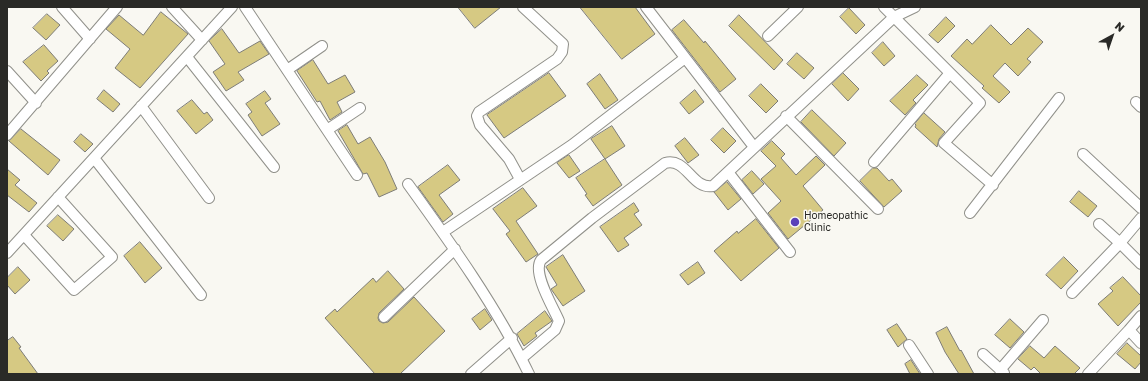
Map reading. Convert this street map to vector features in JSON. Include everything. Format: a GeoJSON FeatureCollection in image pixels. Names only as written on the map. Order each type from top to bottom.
{"type":"FeatureCollection","features":[{"type":"Feature","properties":{"kind":"street"},"geometry":{"type":"LineString","coordinates":[[62,7],[90,39]]}},
{"type":"Feature","properties":{"kind":"street"},"geometry":{"type":"LineString","coordinates":[[7,135],[117,7]]}},
{"type":"Feature","properties":{"kind":"street"},"geometry":{"type":"LineString","coordinates":[[172,7],[202,40]]}},
{"type":"Feature","properties":{"kind":"street"},"geometry":{"type":"LineString","coordinates":[[7,253],[232,7]]}},
{"type":"Feature","properties":{"kind":"street"},"geometry":{"type":"LineString","coordinates":[[245,7],[357,175]]}},
{"type":"Feature","properties":{"kind":"street"},"geometry":{"type":"LineString","coordinates":[[520,179],[509,159],[480,124],[477,116],[479,112],[557,59],[562,52],[563,44],[522,7]]}},
{"type":"Feature","properties":{"kind":"street"},"geometry":{"type":"LineString","coordinates":[[646,7],[754,147]]}},
{"type":"Feature","properties":{"kind":"street"},"geometry":{"type":"LineString","coordinates":[[768,36],[798,7]]}},
{"type":"Feature","properties":{"kind":"street"},"geometry":{"type":"LineString","coordinates":[[884,7],[980,103],[944,143],[993,185]]}},
{"type":"Feature","properties":{"kind":"street"},"geometry":{"type":"LineString","coordinates":[[522,358],[555,330],[559,321],[547,296],[538,269],[541,260],[665,163],[672,161],[679,164],[701,185],[706,187],[713,186],[786,116],[894,18],[915,7]]}},
{"type":"Feature","properties":{"kind":"street"},"geometry":{"type":"LineString","coordinates":[[287,70],[322,46]]}},
{"type":"Feature","properties":{"kind":"street"},"geometry":{"type":"LineString","coordinates":[[187,57],[274,167]]}},
{"type":"Feature","properties":{"kind":"street"},"geometry":{"type":"LineString","coordinates":[[443,232],[572,145],[685,58]]}},
{"type":"Feature","properties":{"kind":"street"},"geometry":{"type":"LineString","coordinates":[[7,72],[36,103]]}},
{"type":"Feature","properties":{"kind":"street"},"geometry":{"type":"LineString","coordinates":[[874,162],[950,73]]}},
{"type":"Feature","properties":{"kind":"street"},"geometry":{"type":"LineString","coordinates":[[970,213],[1059,98]]}},
{"type":"Feature","properties":{"kind":"street"},"geometry":{"type":"LineString","coordinates":[[141,106],[209,198]]}},
{"type":"Feature","properties":{"kind":"street"},"geometry":{"type":"LineString","coordinates":[[327,130],[360,108]]}},
{"type":"Feature","properties":{"kind":"street"},"geometry":{"type":"LineString","coordinates":[[786,116],[878,209]]}},
{"type":"Feature","properties":{"kind":"street"},"geometry":{"type":"LineString","coordinates":[[1083,154],[1141,208]]}},
{"type":"Feature","properties":{"kind":"street"},"geometry":{"type":"LineString","coordinates":[[94,158],[201,295]]}},
{"type":"Feature","properties":{"kind":"street"},"geometry":{"type":"LineString","coordinates":[[728,172],[790,252]]}},
{"type":"Feature","properties":{"kind":"street"},"geometry":{"type":"LineString","coordinates":[[408,184],[455,249],[512,338],[529,374]]}},
{"type":"Feature","properties":{"kind":"street"},"geometry":{"type":"LineString","coordinates":[[24,234],[74,290],[112,257],[58,197]]}},
{"type":"Feature","properties":{"kind":"street"},"geometry":{"type":"LineString","coordinates":[[1072,293],[1120,243],[1141,218]]}},
{"type":"Feature","properties":{"kind":"street"},"geometry":{"type":"LineString","coordinates":[[1099,224],[1141,264]]}},
{"type":"Feature","properties":{"kind":"street"},"geometry":{"type":"LineString","coordinates":[[384,317],[455,249]]}},
{"type":"Feature","properties":{"kind":"street"},"geometry":{"type":"LineString","coordinates":[[1088,374],[1141,316]]}},
{"type":"Feature","properties":{"kind":"street"},"geometry":{"type":"LineString","coordinates":[[983,354],[1002,372],[1043,320]]}},
{"type":"Feature","properties":{"kind":"street"},"geometry":{"type":"LineString","coordinates":[[1129,330],[1141,343]]}},
{"type":"Feature","properties":{"kind":"street"},"geometry":{"type":"LineString","coordinates":[[471,374],[512,338]]}},
{"type":"Feature","properties":{"kind":"street"},"geometry":{"type":"LineString","coordinates":[[909,345],[928,374]]}},
{"type":"Feature","properties":{"kind":"building"},"geometry":{"type":"Polygon","coordinates":[[[458,7],[501,7],[475,28],[458,7]]]}},
{"type":"Feature","properties":{"kind":"building"},"geometry":{"type":"Polygon","coordinates":[[[580,7],[635,7],[655,34],[622,59],[580,7]]]}},
{"type":"Feature","properties":{"kind":"building"},"geometry":{"type":"Polygon","coordinates":[[[849,8],[865,25],[856,34],[840,17],[849,8]]]}},
{"type":"Feature","properties":{"kind":"building"},"geometry":{"type":"Polygon","coordinates":[[[161,12],[188,34],[140,88],[115,68],[130,49],[106,29],[119,15],[143,35],[161,12]]]}},
{"type":"Feature","properties":{"kind":"building"},"geometry":{"type":"Polygon","coordinates":[[[47,14],[60,25],[46,40],[33,28],[47,14]]]}},
{"type":"Feature","properties":{"kind":"building"},"geometry":{"type":"Polygon","coordinates":[[[739,15],[783,60],[774,70],[729,26],[739,15]]]}},
{"type":"Feature","properties":{"kind":"building"},"geometry":{"type":"Polygon","coordinates":[[[946,17],[955,26],[938,43],[929,35],[946,17]]]}},
{"type":"Feature","properties":{"kind":"building"},"geometry":{"type":"Polygon","coordinates":[[[684,20],[704,43],[705,41],[736,79],[720,92],[672,30],[684,20]]]}},
{"type":"Feature","properties":{"kind":"building"},"geometry":{"type":"Polygon","coordinates":[[[991,25],[1011,45],[1028,28],[1043,42],[1027,59],[1031,62],[1018,76],[1005,63],[993,76],[1010,92],[999,103],[982,88],[984,86],[951,56],[967,39],[972,44],[991,25]]]}},
{"type":"Feature","properties":{"kind":"building"},"geometry":{"type":"Polygon","coordinates":[[[222,29],[239,53],[260,41],[269,54],[238,72],[244,80],[226,91],[213,72],[225,64],[209,41],[222,29]]]}},
{"type":"Feature","properties":{"kind":"building"},"geometry":{"type":"Polygon","coordinates":[[[883,42],[895,56],[884,66],[872,53],[883,42]]]}},
{"type":"Feature","properties":{"kind":"building"},"geometry":{"type":"Polygon","coordinates":[[[44,45],[58,61],[47,71],[49,73],[41,81],[23,62],[44,45]]]}},
{"type":"Feature","properties":{"kind":"building"},"geometry":{"type":"Polygon","coordinates":[[[797,53],[814,68],[804,79],[787,64],[797,53]]]}},
{"type":"Feature","properties":{"kind":"building"},"geometry":{"type":"Polygon","coordinates":[[[313,60],[328,84],[345,75],[355,92],[337,102],[342,112],[330,120],[320,101],[317,102],[297,71],[313,60]]]}},
{"type":"Feature","properties":{"kind":"building"},"geometry":{"type":"Polygon","coordinates":[[[549,73],[566,96],[504,138],[487,115],[549,73]]]}},
{"type":"Feature","properties":{"kind":"building"},"geometry":{"type":"Polygon","coordinates":[[[843,73],[859,89],[848,101],[832,84],[843,73]]]}},
{"type":"Feature","properties":{"kind":"building"},"geometry":{"type":"Polygon","coordinates":[[[600,74],[618,100],[605,109],[587,84],[600,74]]]}},
{"type":"Feature","properties":{"kind":"building"},"geometry":{"type":"Polygon","coordinates":[[[917,75],[928,85],[913,100],[916,103],[905,115],[890,101],[917,75]]]}},
{"type":"Feature","properties":{"kind":"building"},"geometry":{"type":"Polygon","coordinates":[[[761,84],[778,101],[766,113],[749,96],[761,84]]]}},
{"type":"Feature","properties":{"kind":"building"},"geometry":{"type":"Polygon","coordinates":[[[104,90],[120,104],[113,112],[97,99],[104,90]]]}},
{"type":"Feature","properties":{"kind":"building"},"geometry":{"type":"Polygon","coordinates":[[[695,90],[704,102],[689,114],[680,103],[695,90]]]}},
{"type":"Feature","properties":{"kind":"building"},"geometry":{"type":"Polygon","coordinates":[[[265,91],[271,99],[265,103],[280,124],[262,136],[248,115],[252,112],[246,104],[265,91]]]}},
{"type":"Feature","properties":{"kind":"building"},"geometry":{"type":"Polygon","coordinates":[[[192,100],[204,114],[207,112],[213,120],[196,134],[177,111],[192,100]]]}},
{"type":"Feature","properties":{"kind":"building"},"geometry":{"type":"Polygon","coordinates":[[[812,110],[846,143],[834,156],[801,122],[812,110]]]}},
{"type":"Feature","properties":{"kind":"building"},"geometry":{"type":"Polygon","coordinates":[[[924,113],[945,132],[939,139],[937,147],[915,127],[915,124],[924,113]]]}},
{"type":"Feature","properties":{"kind":"building"},"geometry":{"type":"Polygon","coordinates":[[[347,125],[358,144],[370,137],[385,162],[397,189],[379,197],[367,173],[363,174],[338,131],[347,125]]]}},
{"type":"Feature","properties":{"kind":"building"},"geometry":{"type":"Polygon","coordinates":[[[612,126],[625,146],[605,159],[591,139],[612,126]]]}},
{"type":"Feature","properties":{"kind":"building"},"geometry":{"type":"Polygon","coordinates":[[[723,128],[736,141],[724,153],[711,140],[723,128]]]}},
{"type":"Feature","properties":{"kind":"building"},"geometry":{"type":"Polygon","coordinates":[[[21,129],[60,160],[48,175],[9,141],[21,129]]]}},
{"type":"Feature","properties":{"kind":"building"},"geometry":{"type":"Polygon","coordinates":[[[81,134],[93,144],[85,152],[74,142],[81,134]]]}},
{"type":"Feature","properties":{"kind":"building"},"geometry":{"type":"Polygon","coordinates":[[[685,138],[699,155],[688,163],[675,146],[685,138]]]}},
{"type":"Feature","properties":{"kind":"building"},"geometry":{"type":"Polygon","coordinates":[[[772,141],[785,154],[781,158],[796,175],[816,156],[825,165],[803,186],[823,210],[788,239],[768,213],[781,201],[761,179],[776,166],[761,151],[772,141]]]}},
{"type":"Feature","properties":{"kind":"building"},"geometry":{"type":"Polygon","coordinates":[[[569,155],[580,171],[569,178],[557,163],[569,155]]]}},
{"type":"Feature","properties":{"kind":"building"},"geometry":{"type":"Polygon","coordinates":[[[605,159],[622,185],[593,206],[576,178],[605,159]]]}},
{"type":"Feature","properties":{"kind":"building"},"geometry":{"type":"Polygon","coordinates":[[[448,165],[460,180],[439,195],[453,214],[443,222],[418,187],[448,165]]]}},
{"type":"Feature","properties":{"kind":"building"},"geometry":{"type":"Polygon","coordinates":[[[873,168],[877,168],[889,181],[892,179],[902,191],[884,207],[860,181],[873,168]]]}},
{"type":"Feature","properties":{"kind":"building"},"geometry":{"type":"Polygon","coordinates":[[[7,169],[20,180],[15,185],[37,203],[29,212],[7,195],[7,169]]]}},
{"type":"Feature","properties":{"kind":"building"},"geometry":{"type":"Polygon","coordinates":[[[752,171],[764,184],[753,194],[742,180],[752,171]]]}},
{"type":"Feature","properties":{"kind":"building"},"geometry":{"type":"Polygon","coordinates":[[[727,182],[741,199],[728,210],[714,192],[727,182]]]}},
{"type":"Feature","properties":{"kind":"building"},"geometry":{"type":"Polygon","coordinates":[[[523,188],[537,206],[516,221],[538,254],[526,262],[506,234],[510,231],[493,209],[523,188]]]}},
{"type":"Feature","properties":{"kind":"building"},"geometry":{"type":"Polygon","coordinates":[[[1079,191],[1097,206],[1088,217],[1070,202],[1079,191]]]}},
{"type":"Feature","properties":{"kind":"building"},"geometry":{"type":"Polygon","coordinates":[[[634,203],[639,211],[634,214],[642,225],[624,238],[629,245],[618,252],[600,227],[634,203]]]}},
{"type":"Feature","properties":{"kind":"building"},"geometry":{"type":"Polygon","coordinates":[[[58,215],[74,229],[63,241],[47,226],[58,215]]]}},
{"type":"Feature","properties":{"kind":"building"},"geometry":{"type":"Polygon","coordinates":[[[756,219],[779,248],[741,281],[714,251],[737,231],[738,233],[756,219]]]}},
{"type":"Feature","properties":{"kind":"building"},"geometry":{"type":"Polygon","coordinates":[[[140,242],[162,268],[145,283],[124,256],[140,242]]]}},
{"type":"Feature","properties":{"kind":"building"},"geometry":{"type":"Polygon","coordinates":[[[563,255],[585,291],[563,306],[551,289],[557,285],[546,267],[563,255]]]}},
{"type":"Feature","properties":{"kind":"building"},"geometry":{"type":"Polygon","coordinates":[[[1064,257],[1078,271],[1061,289],[1046,275],[1064,257]]]}},
{"type":"Feature","properties":{"kind":"building"},"geometry":{"type":"Polygon","coordinates":[[[698,262],[705,273],[688,285],[680,275],[698,262]]]}},
{"type":"Feature","properties":{"kind":"building"},"geometry":{"type":"Polygon","coordinates":[[[18,267],[30,280],[15,294],[7,285],[7,278],[18,267]]]}},
{"type":"Feature","properties":{"kind":"building"},"geometry":{"type":"Polygon","coordinates":[[[388,271],[404,289],[379,313],[379,321],[383,323],[388,322],[414,297],[445,331],[400,374],[375,374],[325,318],[335,309],[337,312],[373,278],[376,282],[388,271]]]}},
{"type":"Feature","properties":{"kind":"building"},"geometry":{"type":"Polygon","coordinates":[[[1123,277],[1141,296],[1141,302],[1118,326],[1098,304],[1113,291],[1110,288],[1123,277]]]}},
{"type":"Feature","properties":{"kind":"building"},"geometry":{"type":"Polygon","coordinates":[[[485,309],[492,320],[480,330],[472,319],[485,309]]]}},
{"type":"Feature","properties":{"kind":"building"},"geometry":{"type":"Polygon","coordinates":[[[545,311],[552,321],[535,333],[537,336],[524,346],[517,334],[545,311]]]}},
{"type":"Feature","properties":{"kind":"building"},"geometry":{"type":"Polygon","coordinates":[[[1010,319],[1024,332],[1010,348],[995,335],[1010,319]]]}},
{"type":"Feature","properties":{"kind":"building"},"geometry":{"type":"Polygon","coordinates":[[[897,324],[907,339],[898,347],[887,330],[897,324]]]}},
{"type":"Feature","properties":{"kind":"building"},"geometry":{"type":"Polygon","coordinates":[[[947,327],[974,374],[959,374],[945,352],[936,333],[947,327]]]}},
{"type":"Feature","properties":{"kind":"building"},"geometry":{"type":"Polygon","coordinates":[[[13,337],[38,374],[7,374],[7,341],[13,337]]]}},
{"type":"Feature","properties":{"kind":"building"},"geometry":{"type":"Polygon","coordinates":[[[1127,343],[1141,356],[1141,362],[1135,369],[1117,354],[1127,343]]]}},
{"type":"Feature","properties":{"kind":"building"},"geometry":{"type":"Polygon","coordinates":[[[1030,346],[1044,358],[1055,346],[1080,368],[1074,374],[1041,374],[1034,367],[1031,370],[1018,359],[1030,346]]]}},
{"type":"Feature","properties":{"kind":"building"},"geometry":{"type":"Polygon","coordinates":[[[911,360],[920,374],[910,374],[905,364],[911,360]]]}},
{"type":"Feature","properties":{"kind":"place","name":"Homeopathic Clinic"},"geometry":{"type":"Point","coordinates":[795,222]}}]}
